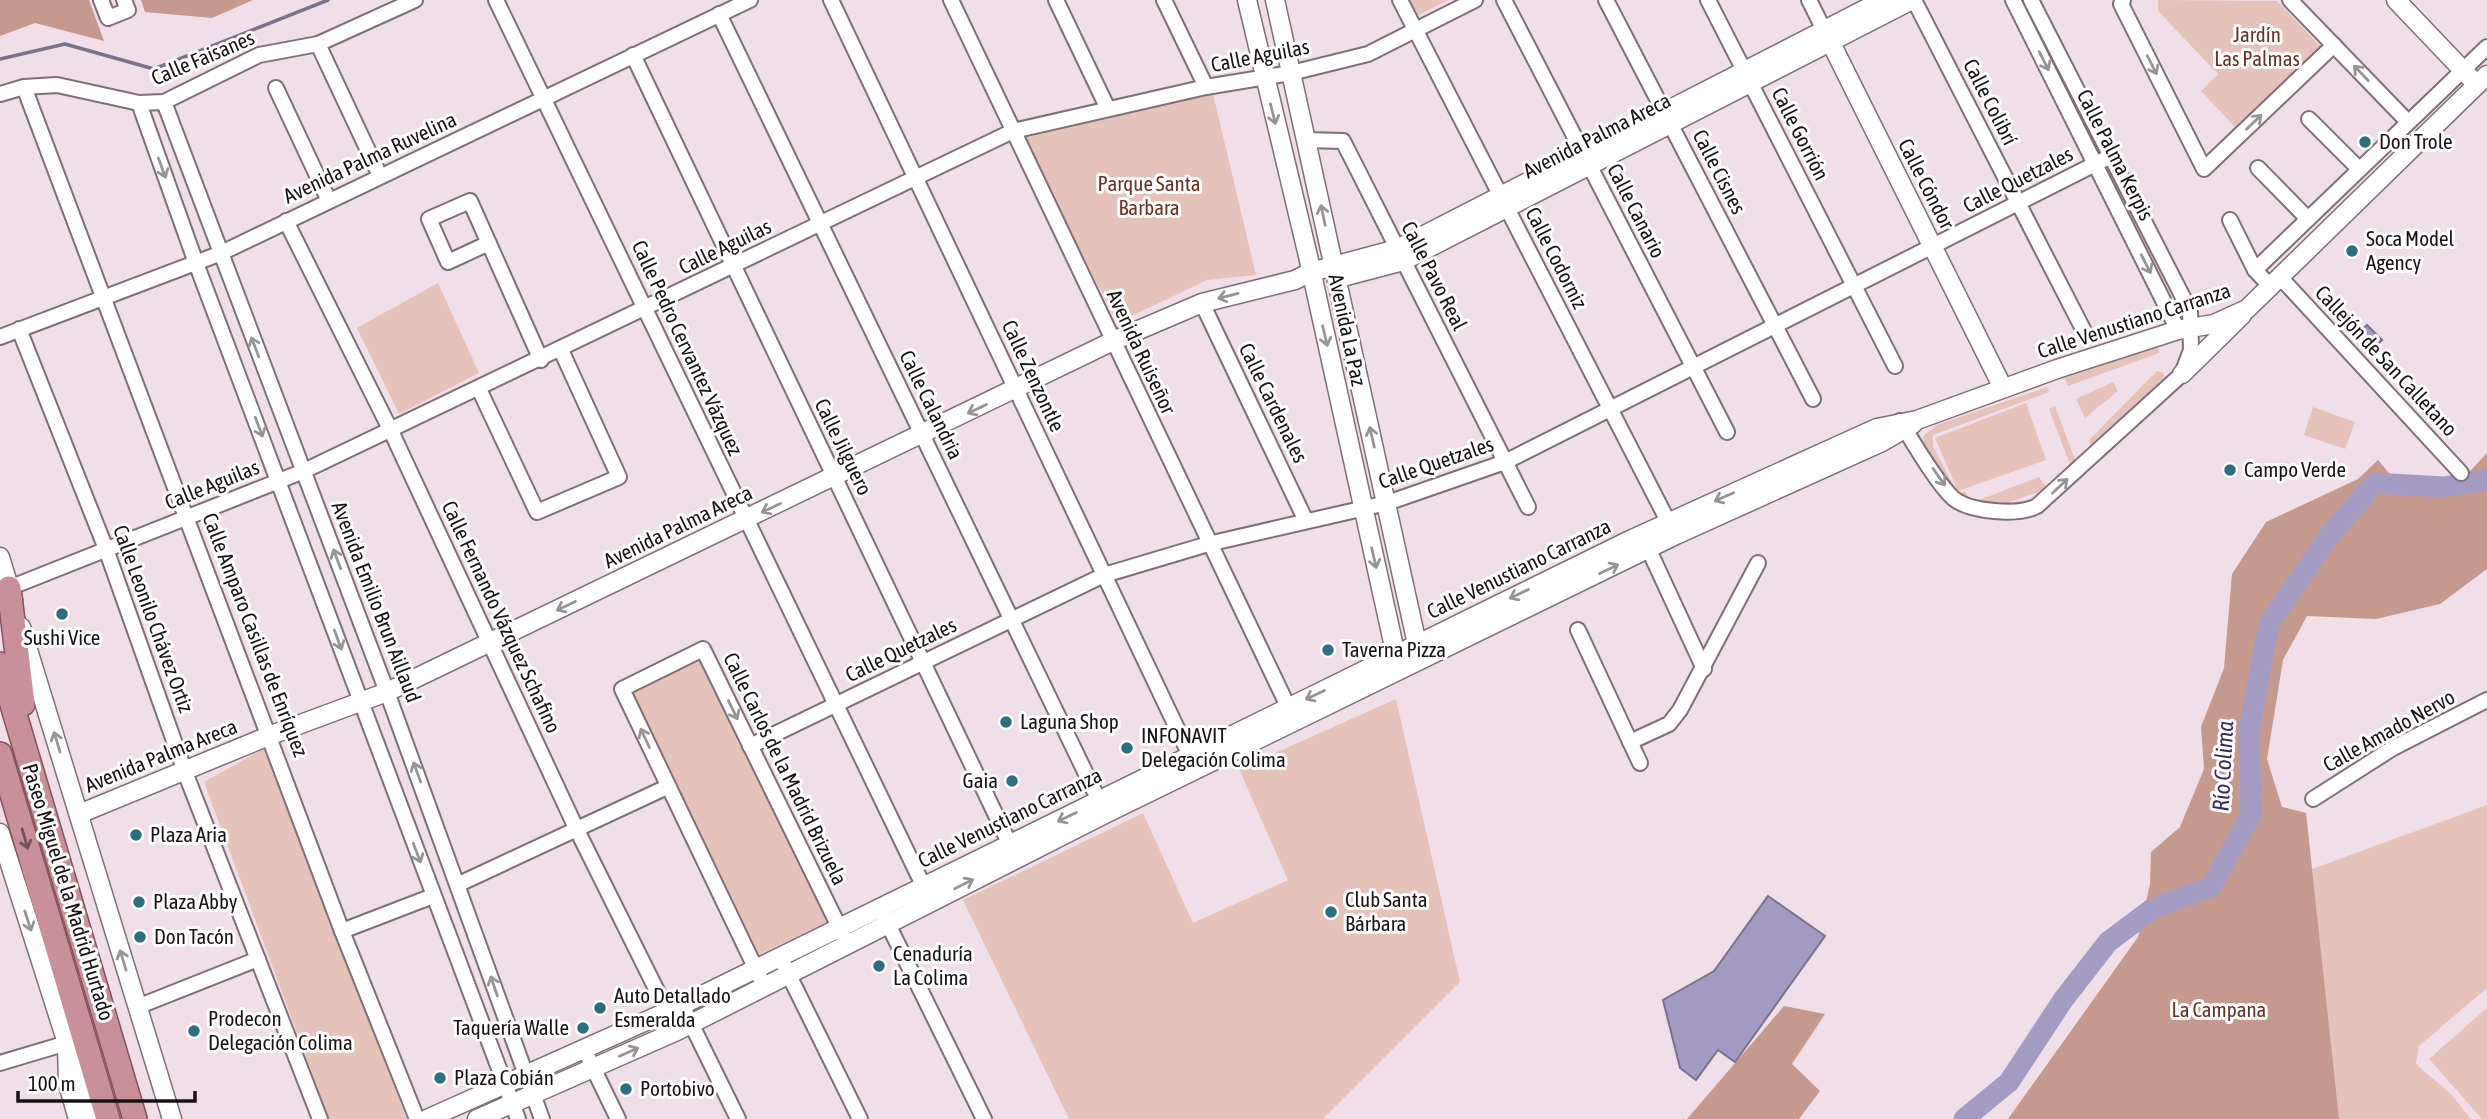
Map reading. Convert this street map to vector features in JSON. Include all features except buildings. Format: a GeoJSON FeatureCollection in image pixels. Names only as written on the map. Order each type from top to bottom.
{"type":"FeatureCollection","features":[{"type":"Feature","properties":{"kind":"highway"},"geometry":{"type":"LineString","coordinates":[[9,588],[30,767]]}},
{"type":"Feature","properties":{"kind":"highway","name":"Paseo Miguel de la Madrid Hurtado"},"geometry":{"type":"LineString","coordinates":[[0,664],[135,1119]]}},
{"type":"Feature","properties":{"kind":"highway","name":"Paseo Miguel de la Madrid Hurtado"},"geometry":{"type":"LineString","coordinates":[[2,763],[108,1119]]}},
{"type":"Feature","properties":{"kind":"street"},"geometry":{"type":"LineString","coordinates":[[101,0],[108,18],[126,5]]}},
{"type":"Feature","properties":{"kind":"street","name":"Calle Faisanes"},"geometry":{"type":"LineString","coordinates":[[0,94],[24,86],[57,85],[139,103],[164,102],[259,55],[318,44],[415,0]]}},
{"type":"Feature","properties":{"kind":"street","name":"Calle Pedro Cervantez Vázquez"},"geometry":{"type":"LineString","coordinates":[[496,0],[834,705],[923,885],[937,898]]}},
{"type":"Feature","properties":{"kind":"street","name":"Avenida Palma Ruvelina"},"geometry":{"type":"LineString","coordinates":[[0,337],[219,254],[750,0]]}},
{"type":"Feature","properties":{"kind":"street","name":"Calle Zenzontle"},"geometry":{"type":"LineString","coordinates":[[831,0],[1194,764]]}},
{"type":"Feature","properties":{"kind":"street","name":"Avenida Ruiseñor"},"geometry":{"type":"LineString","coordinates":[[951,0],[1208,544],[1292,715]]}},
{"type":"Feature","properties":{"kind":"street"},"geometry":{"type":"LineString","coordinates":[[1056,0],[1108,109]]}},
{"type":"Feature","properties":{"kind":"street"},"geometry":{"type":"LineString","coordinates":[[1164,0],[1206,87]]}},
{"type":"Feature","properties":{"kind":"street","name":"Avenida La Paz"},"geometry":{"type":"LineString","coordinates":[[1247,0],[1398,663]]}},
{"type":"Feature","properties":{"kind":"street","name":"Avenida La Paz"},"geometry":{"type":"LineString","coordinates":[[1275,0],[1419,652]]}},
{"type":"Feature","properties":{"kind":"street","name":"Calle Codorniz"},"geometry":{"type":"LineString","coordinates":[[1400,0],[1672,528]]}},
{"type":"Feature","properties":{"kind":"street","name":"Calle Aguilas"},"geometry":{"type":"LineString","coordinates":[[9,588],[304,471],[541,360],[1013,131],[1206,87],[1291,73],[1368,54],[1475,0]]}},
{"type":"Feature","properties":{"kind":"street","name":"Calle Canario"},"geometry":{"type":"LineString","coordinates":[[1504,0],[1727,432]]}},
{"type":"Feature","properties":{"kind":"street","name":"Calle Cisnes"},"geometry":{"type":"LineString","coordinates":[[1606,0],[1813,399]]}},
{"type":"Feature","properties":{"kind":"street","name":"Calle Gorrión"},"geometry":{"type":"LineString","coordinates":[[1708,0],[1895,366]]}},
{"type":"Feature","properties":{"kind":"street","name":"Calle Cóndor"},"geometry":{"type":"LineString","coordinates":[[1809,0],[2003,388]]}},
{"type":"Feature","properties":{"kind":"street","name":"Avenida Palma Areca"},"geometry":{"type":"LineString","coordinates":[[1827,36],[1883,0]]}},
{"type":"Feature","properties":{"kind":"street","name":"Avenida Palma Areca"},"geometry":{"type":"LineString","coordinates":[[79,814],[271,735],[387,692],[1017,390],[1113,341],[1202,303],[1294,280],[1335,273],[1400,255],[1827,36],[1913,0]]}},
{"type":"Feature","properties":{"kind":"street","name":"Calle Colibrí"},"geometry":{"type":"LineString","coordinates":[[1913,0],[2086,335]]}},
{"type":"Feature","properties":{"kind":"street","name":"Calle Palma Kerpis"},"geometry":{"type":"LineString","coordinates":[[2013,0],[2096,164],[2185,329]]}},
{"type":"Feature","properties":{"kind":"street","name":"Calle Palma Kerpis"},"geometry":{"type":"LineString","coordinates":[[2031,0],[2190,311],[2185,329]]}},
{"type":"Feature","properties":{"kind":"street"},"geometry":{"type":"LineString","coordinates":[[2290,0],[2409,122]]}},
{"type":"Feature","properties":{"kind":"street"},"geometry":{"type":"LineString","coordinates":[[2396,0],[2482,80]]}},
{"type":"Feature","properties":{"kind":"street"},"geometry":{"type":"LineString","coordinates":[[2408,0],[2466,67]]}},
{"type":"Feature","properties":{"kind":"street"},"geometry":{"type":"LineString","coordinates":[[2122,2],[2204,169],[2334,45]]}},
{"type":"Feature","properties":{"kind":"street","name":"Calle Calandria"},"geometry":{"type":"LineString","coordinates":[[719,14],[1102,807]]}},
{"type":"Feature","properties":{"kind":"street"},"geometry":{"type":"LineString","coordinates":[[318,44],[380,176]]}},
{"type":"Feature","properties":{"kind":"street","name":"Calle Venustiano Carranza"},"geometry":{"type":"LineString","coordinates":[[2255,270],[2487,47]]}},
{"type":"Feature","properties":{"kind":"street","name":"Calle Jilguero"},"geometry":{"type":"LineString","coordinates":[[633,55],[1013,851]]}},
{"type":"Feature","properties":{"kind":"street","name":"Calle Venustiano Carranza"},"geometry":{"type":"LineString","coordinates":[[883,915],[937,898],[1013,851],[1102,807],[1419,652],[1639,549],[1672,528],[1838,454],[1907,424],[2003,388],[2185,329],[2214,324],[2247,309],[2482,80]]}},
{"type":"Feature","properties":{"kind":"street","name":"Calle Amparo Casillas de Enríquez"},"geometry":{"type":"LineString","coordinates":[[24,86],[271,735],[342,931],[417,1119]]}},
{"type":"Feature","properties":{"kind":"street"},"geometry":{"type":"LineString","coordinates":[[276,88],[329,201]]}},
{"type":"Feature","properties":{"kind":"street","name":"Avenida Emilio Brun Aillaud"},"geometry":{"type":"LineString","coordinates":[[164,102],[219,254],[304,471],[459,884],[542,1119]]}},
{"type":"Feature","properties":{"kind":"street"},"geometry":{"type":"LineString","coordinates":[[139,103],[196,263],[515,1111]]}},
{"type":"Feature","properties":{"kind":"street"},"geometry":{"type":"LineString","coordinates":[[2309,119],[2360,170]]}},
{"type":"Feature","properties":{"kind":"street","name":"Calle Pavo Real"},"geometry":{"type":"LineString","coordinates":[[1306,140],[1343,141],[1528,507]]}},
{"type":"Feature","properties":{"kind":"street","name":"Calle Quetzales"},"geometry":{"type":"LineString","coordinates":[[750,746],[1104,575],[1208,544],[1387,503],[1505,462],[2111,156]]}},
{"type":"Feature","properties":{"kind":"street"},"geometry":{"type":"LineString","coordinates":[[2258,168],[2308,219]]}},
{"type":"Feature","properties":{"kind":"street"},"geometry":{"type":"LineString","coordinates":[[489,243],[448,262],[429,219],[470,201],[489,243],[541,360]]}},
{"type":"Feature","properties":{"kind":"street","name":"Callejón de San Calletano"},"geometry":{"type":"LineString","coordinates":[[2230,220],[2255,270],[2275,282],[2461,472]]}},
{"type":"Feature","properties":{"kind":"street","name":"Calle Fernando Vázquez Schafino"},"geometry":{"type":"LineString","coordinates":[[286,221],[391,431],[576,828],[684,1027],[738,1119]]}},
{"type":"Feature","properties":{"kind":"street","name":"Calle Cardenales"},"geometry":{"type":"LineString","coordinates":[[1202,303],[1306,521]]}},
{"type":"Feature","properties":{"kind":"street"},"geometry":{"type":"LineString","coordinates":[[1907,424],[1955,500],[2001,513],[2029,511],[2182,374],[2247,309]]}},
{"type":"Feature","properties":{"kind":"street","name":"Calle Leonilo Chávez Ortiz"},"geometry":{"type":"LineString","coordinates":[[19,329],[106,549],[185,772],[320,1119]]}},
{"type":"Feature","properties":{"kind":"street"},"geometry":{"type":"LineString","coordinates":[[2182,374],[2191,350],[2185,329]]}},
{"type":"Feature","properties":{"kind":"street"},"geometry":{"type":"LineString","coordinates":[[479,389],[537,512],[619,477],[561,350]]}},
{"type":"Feature","properties":{"kind":"street"},"geometry":{"type":"LineString","coordinates":[[1639,549],[1704,669]]}},
{"type":"Feature","properties":{"kind":"street"},"geometry":{"type":"LineString","coordinates":[[0,557],[172,1119]]}},
{"type":"Feature","properties":{"kind":"street"},"geometry":{"type":"LineString","coordinates":[[1630,742],[1669,724],[1704,669],[1758,564]]}},
{"type":"Feature","properties":{"kind":"street"},"geometry":{"type":"LineString","coordinates":[[1578,630],[1640,763]]}},
{"type":"Feature","properties":{"kind":"street","name":"Calle Carlos de la Madrid Brizuela"},"geometry":{"type":"LineString","coordinates":[[764,986],[622,689],[703,649],[844,936]]}},
{"type":"Feature","properties":{"kind":"street","name":"Calle Amado Nervo"},"geometry":{"type":"LineString","coordinates":[[2313,799],[2393,748],[2487,700]]}},
{"type":"Feature","properties":{"kind":"street"},"geometry":{"type":"LineString","coordinates":[[459,884],[667,787]]}},
{"type":"Feature","properties":{"kind":"street"},"geometry":{"type":"LineString","coordinates":[[0,833],[67,1043],[84,1080],[95,1119]]}},
{"type":"Feature","properties":{"kind":"street","name":"Calle Venustiano Carranza"},"geometry":{"type":"LineString","coordinates":[[477,1119],[515,1111],[533,1095],[684,1027],[788,974],[844,936],[883,915],[923,885],[1013,851]]}},
{"type":"Feature","properties":{"kind":"street"},"geometry":{"type":"LineString","coordinates":[[342,931],[433,896]]}},
{"type":"Feature","properties":{"kind":"street"},"geometry":{"type":"LineString","coordinates":[[883,915],[984,1119]]}},
{"type":"Feature","properties":{"kind":"street","name":"Calle Venustiano Carranza"},"geometry":{"type":"LineString","coordinates":[[427,1119],[675,1008],[780,957],[844,936]]}},
{"type":"Feature","properties":{"kind":"street"},"geometry":{"type":"LineString","coordinates":[[780,957],[860,1119]]}},
{"type":"Feature","properties":{"kind":"street"},"geometry":{"type":"LineString","coordinates":[[137,1007],[258,959]]}},
{"type":"Feature","properties":{"kind":"street"},"geometry":{"type":"LineString","coordinates":[[0,1063],[67,1043]]}},
{"type":"Feature","properties":{"kind":"street"},"geometry":{"type":"LineString","coordinates":[[67,1043],[68,1084],[78,1119]]}},
{"type":"Feature","properties":{"kind":"street"},"geometry":{"type":"LineString","coordinates":[[584,1048],[618,1119]]}},
{"type":"Feature","properties":{"kind":"green space"},"geometry":{"type":"Polygon","coordinates":[[[0,0],[89,0],[104,41],[35,23],[0,36],[0,0]]]}},
{"type":"Feature","properties":{"kind":"green space"},"geometry":{"type":"Polygon","coordinates":[[[141,0],[253,0],[212,18],[145,12],[141,0]]]}},
{"type":"Feature","properties":{"kind":"green space"},"geometry":{"type":"Polygon","coordinates":[[[1407,0],[1448,0],[1415,17],[1407,0]]]}},
{"type":"Feature","properties":{"kind":"green space","name":"Jardín Las Palmas"},"geometry":{"type":"Polygon","coordinates":[[[2158,0],[2277,1],[2323,49],[2238,130],[2201,91],[2218,74],[2158,11],[2158,0]]]}},
{"type":"Feature","properties":{"kind":"green space","name":"Parque Santa Barbara"},"geometry":{"type":"Polygon","coordinates":[[[1213,94],[1256,275],[1207,280],[1117,323],[1022,136],[1213,94]]]}},
{"type":"Feature","properties":{"kind":"green space"},"geometry":{"type":"Polygon","coordinates":[[[438,283],[479,373],[399,414],[357,328],[438,283]]]}},
{"type":"Feature","properties":{"kind":"green space"},"geometry":{"type":"Polygon","coordinates":[[[2158,347],[2159,353],[2068,386],[2065,378],[2158,347]]]}},
{"type":"Feature","properties":{"kind":"green space"},"geometry":{"type":"Polygon","coordinates":[[[2157,371],[2162,372],[2165,377],[2092,449],[2089,440],[2157,371]]]}},
{"type":"Feature","properties":{"kind":"green space"},"geometry":{"type":"Polygon","coordinates":[[[2113,382],[2118,391],[2085,418],[2076,399],[2113,382]]]}},
{"type":"Feature","properties":{"kind":"green space"},"geometry":{"type":"Polygon","coordinates":[[[2047,387],[2049,392],[1933,435],[1933,446],[1964,506],[1960,493],[1965,491],[1971,503],[2039,477],[2047,489],[1970,516],[1925,450],[1923,436],[1937,425],[2047,387]]]}},
{"type":"Feature","properties":{"kind":"green space"},"geometry":{"type":"Polygon","coordinates":[[[2026,403],[2046,460],[1958,491],[1935,438],[2026,403]]]}},
{"type":"Feature","properties":{"kind":"green space"},"geometry":{"type":"Polygon","coordinates":[[[2055,406],[2076,462],[2071,467],[2049,409],[2055,406]]]}},
{"type":"Feature","properties":{"kind":"green space"},"geometry":{"type":"Polygon","coordinates":[[[2313,407],[2355,422],[2345,449],[2304,435],[2313,407]]]}},
{"type":"Feature","properties":{"kind":"green space","name":"La Campana"},"geometry":{"type":"Polygon","coordinates":[[[2487,453],[2487,569],[2440,604],[2376,619],[2307,616],[2283,660],[2267,759],[2282,807],[2306,813],[2339,1119],[2008,1119],[2138,937],[2150,884],[2151,852],[2180,827],[2204,769],[2201,727],[2224,668],[2232,574],[2266,522],[2358,479],[2378,460],[2394,479],[2460,482],[2487,453]]]}},
{"type":"Feature","properties":{"kind":"green space"},"geometry":{"type":"Polygon","coordinates":[[[700,658],[829,921],[758,955],[629,692],[700,658]]]}},
{"type":"Feature","properties":{"kind":"green space","name":"Club Santa Bárbara"},"geometry":{"type":"Polygon","coordinates":[[[1396,699],[1460,982],[1323,1119],[1069,1119],[963,900],[1143,813],[1193,923],[1288,880],[1239,769],[1396,699]]]}},
{"type":"Feature","properties":{"kind":"green space"},"geometry":{"type":"Polygon","coordinates":[[[267,747],[406,1118],[404,1119],[329,1119],[204,782],[267,747]]]}},
{"type":"Feature","properties":{"kind":"green space","name":"La Campana"},"geometry":{"type":"Polygon","coordinates":[[[2487,805],[2487,988],[2419,1046],[2416,1064],[2451,1094],[2471,1119],[2008,1119],[2282,807],[2306,813],[2312,869],[2487,805]]]}},
{"type":"Feature","properties":{"kind":"green space"},"geometry":{"type":"Polygon","coordinates":[[[1784,1006],[1825,1014],[1792,1064],[1820,1091],[1799,1119],[1687,1119],[1784,1006]]]}},
{"type":"Feature","properties":{"kind":"green space"},"geometry":{"type":"Polygon","coordinates":[[[2487,1008],[2487,1119],[2482,1119],[2429,1059],[2487,1008]]]}},
{"type":"Feature","properties":{"kind":"shaded area"},"geometry":{"type":"Polygon","coordinates":[[[2367,325],[2382,340],[2375,347],[2360,332],[2367,325]]]}},
{"type":"Feature","properties":{"kind":"shaded area"},"geometry":{"type":"Polygon","coordinates":[[[1768,896],[1825,936],[1735,1062],[1718,1050],[1696,1080],[1680,1068],[1663,1000],[1714,971],[1768,896]]]}},
{"type":"Feature","properties":{"kind":"waterway"},"geometry":{"type":"LineString","coordinates":[[0,59],[65,44],[154,69],[328,0]]}},
{"type":"Feature","properties":{"kind":"waterway","name":"Río Colima"},"geometry":{"type":"LineString","coordinates":[[1964,1119],[2009,1082],[2063,1000],[2108,942],[2152,909],[2211,887],[2251,815],[2249,729],[2269,623],[2333,531],[2375,483],[2443,487],[2487,480]]}},
{"type":"Feature","properties":{"kind":"place","name":"Don Trole"},"geometry":{"type":"Point","coordinates":[2365,142]}},
{"type":"Feature","properties":{"kind":"place","name":"Soca Model Agency"},"geometry":{"type":"Point","coordinates":[2352,251]}},
{"type":"Feature","properties":{"kind":"place","name":"Campo Verde"},"geometry":{"type":"Point","coordinates":[2230,470]}},
{"type":"Feature","properties":{"kind":"place","name":"Sushi Vice"},"geometry":{"type":"Point","coordinates":[62,614]}},
{"type":"Feature","properties":{"kind":"place","name":"Taverna Pizza"},"geometry":{"type":"Point","coordinates":[1328,650]}},
{"type":"Feature","properties":{"kind":"place","name":"Laguna Shop"},"geometry":{"type":"Point","coordinates":[1006,722]}},
{"type":"Feature","properties":{"kind":"place","name":"INFONAVIT Delegación Colima"},"geometry":{"type":"Point","coordinates":[1127,748]}},
{"type":"Feature","properties":{"kind":"place","name":"Gaia"},"geometry":{"type":"Point","coordinates":[1012,781]}},
{"type":"Feature","properties":{"kind":"place","name":"Plaza Aria"},"geometry":{"type":"Point","coordinates":[136,835]}},
{"type":"Feature","properties":{"kind":"place","name":"Plaza Abby"},"geometry":{"type":"Point","coordinates":[139,902]}},
{"type":"Feature","properties":{"kind":"place","name":"Club Santa Bárbara"},"geometry":{"type":"Point","coordinates":[1331,912]}},
{"type":"Feature","properties":{"kind":"place","name":"Don Tacón"},"geometry":{"type":"Point","coordinates":[140,937]}},
{"type":"Feature","properties":{"kind":"place","name":"Cenaduría La Colima"},"geometry":{"type":"Point","coordinates":[879,966]}},
{"type":"Feature","properties":{"kind":"place","name":"Auto Detallado Esmeralda"},"geometry":{"type":"Point","coordinates":[600,1008]}},
{"type":"Feature","properties":{"kind":"place","name":"Taquería Walle"},"geometry":{"type":"Point","coordinates":[583,1028]}},
{"type":"Feature","properties":{"kind":"place","name":"Prodecon Delegación Colima"},"geometry":{"type":"Point","coordinates":[194,1031]}},
{"type":"Feature","properties":{"kind":"place","name":"Plaza Cobián"},"geometry":{"type":"Point","coordinates":[440,1078]}},
{"type":"Feature","properties":{"kind":"place","name":"Portobivo"},"geometry":{"type":"Point","coordinates":[626,1089]}}]}
